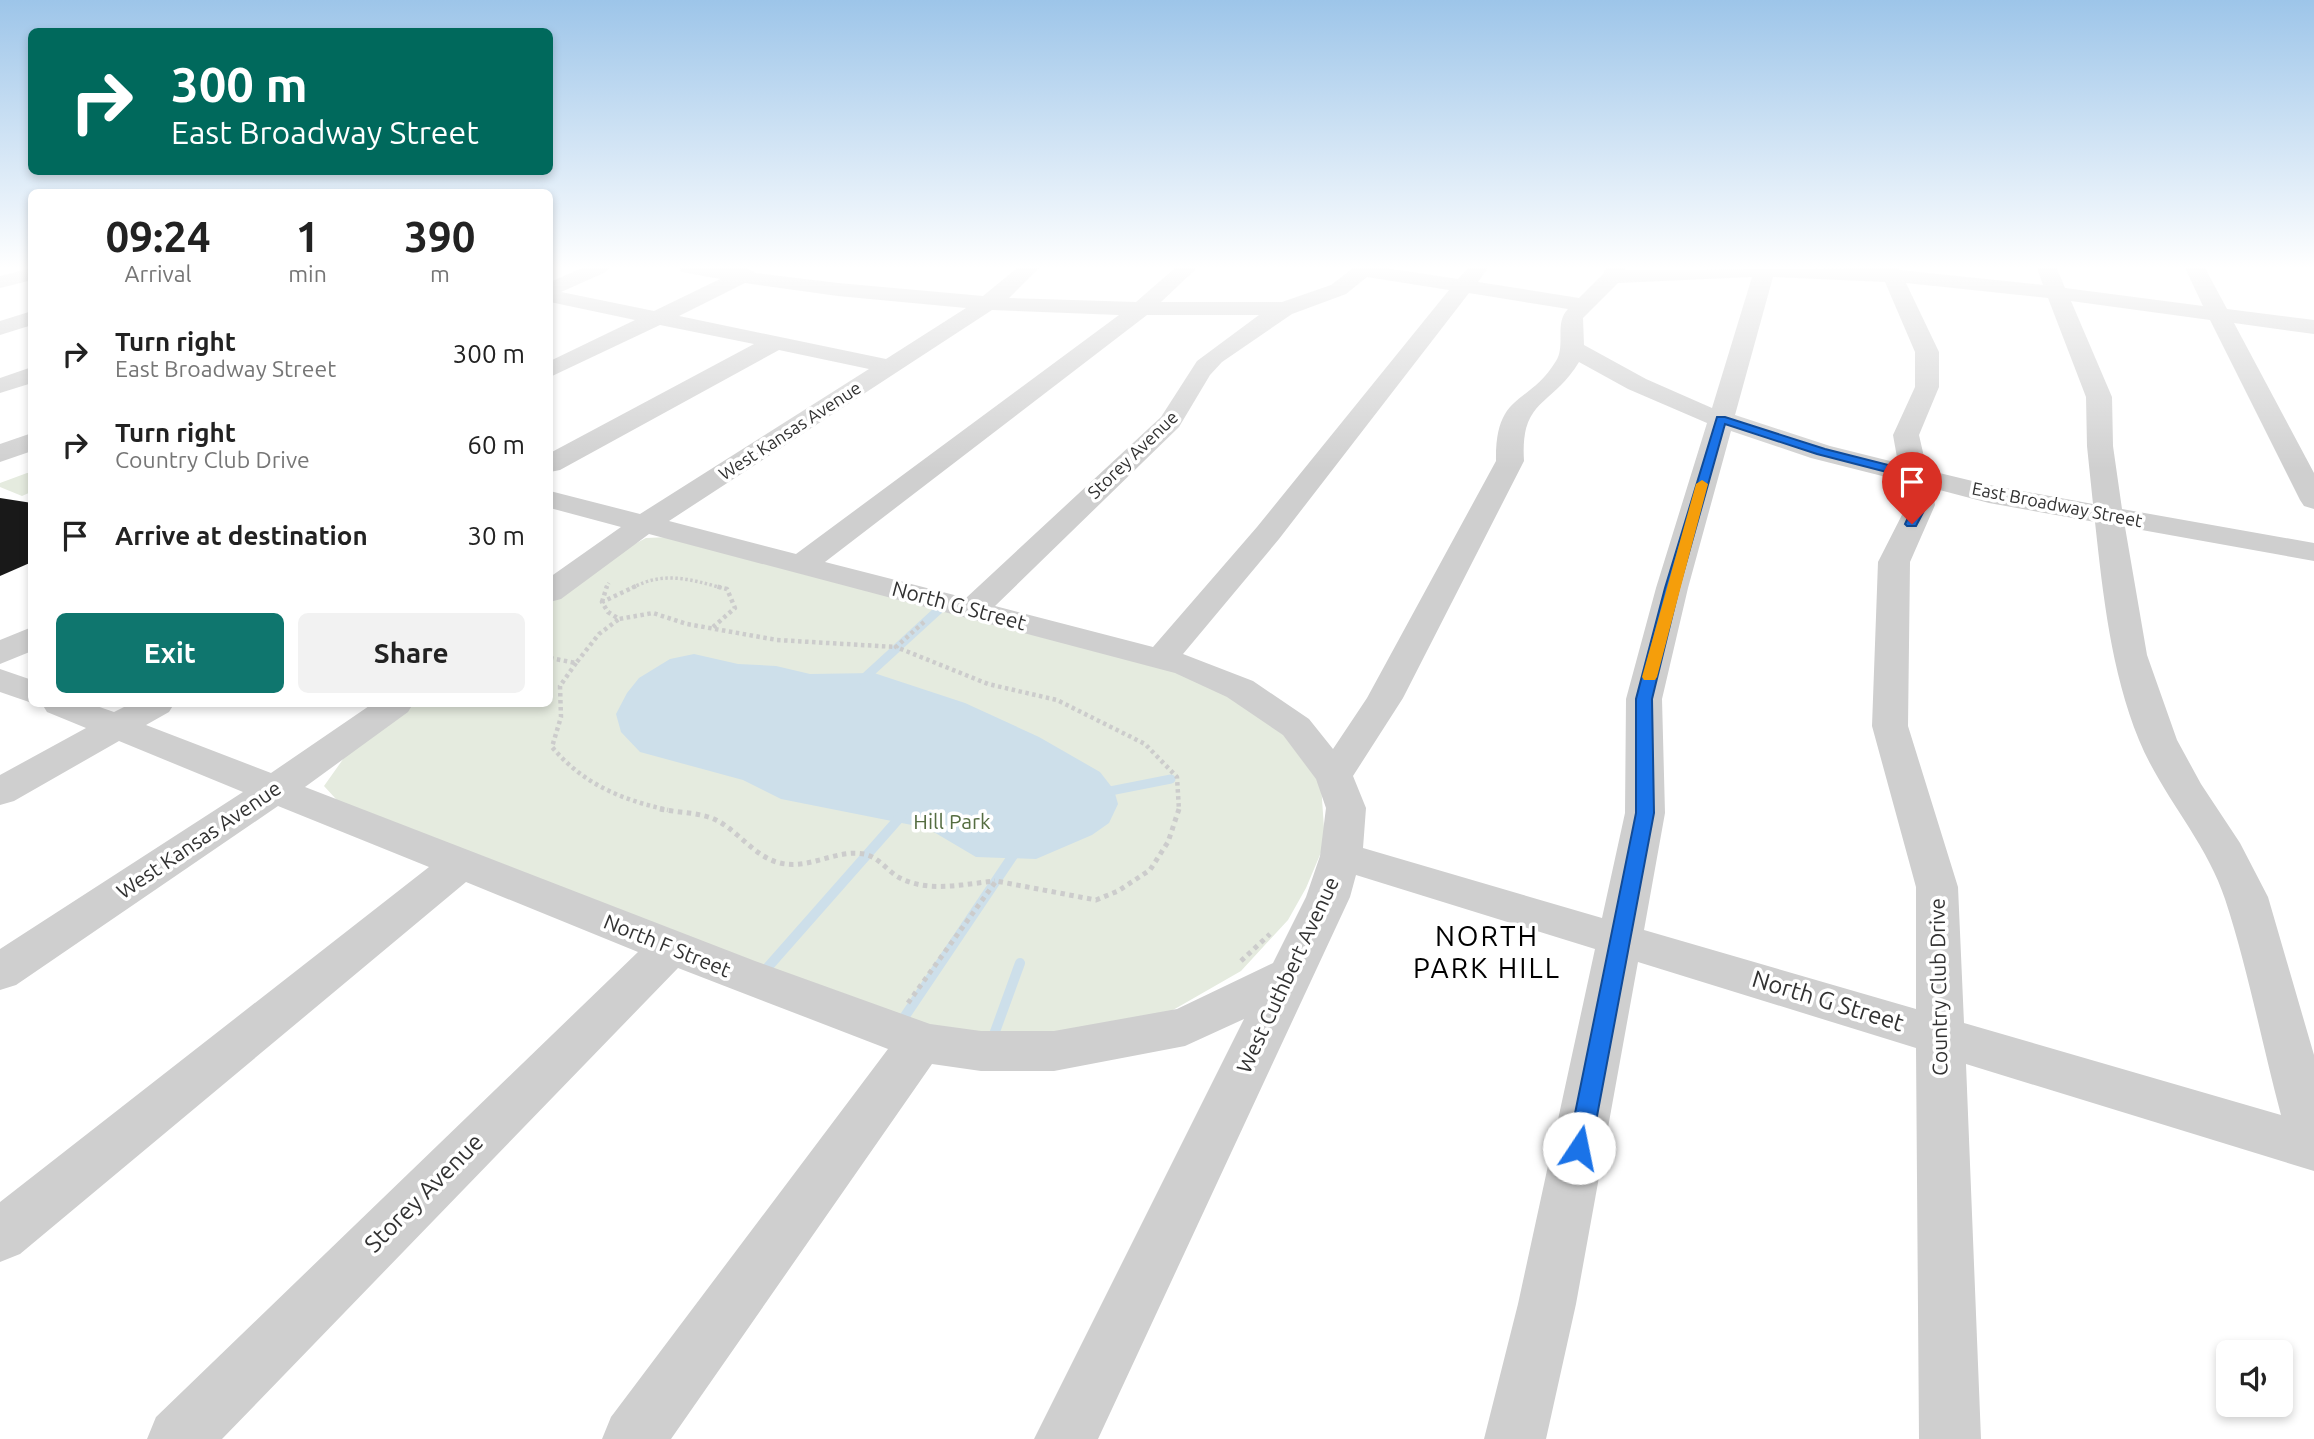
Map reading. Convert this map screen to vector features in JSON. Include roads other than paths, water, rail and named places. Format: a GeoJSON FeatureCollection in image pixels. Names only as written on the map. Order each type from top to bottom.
{"type":"FeatureCollection","features":[{"type":"Feature","properties":{"kind":"street"},"geometry":{"type":"LineString","coordinates":[[553,369],[621,335]]}},
{"type":"Feature","properties":{"kind":"street"},"geometry":{"type":"LineString","coordinates":[[742,335],[891,366]]}},
{"type":"Feature","properties":{"kind":"street","name":"West Kansas Avenue"},"geometry":{"type":"LineString","coordinates":[[553,590],[644,524],[938,335]]}},
{"type":"Feature","properties":{"kind":"street"},"geometry":{"type":"LineString","coordinates":[[800,565],[1106,335]]}},
{"type":"Feature","properties":{"kind":"street","name":"Storey Avenue"},"geometry":{"type":"LineString","coordinates":[[959,606],[1170,422],[1185,403],[1196,375],[1204,365],[1244,335]]}},
{"type":"Feature","properties":{"kind":"street"},"geometry":{"type":"LineString","coordinates":[[1161,659],[1268,533],[1425,335]]}},
{"type":"Feature","properties":{"kind":"street"},"geometry":{"type":"LineString","coordinates":[[1334,776],[1385,698],[1510,461],[1508,441],[1518,411],[1566,366],[1578,335]]}},
{"type":"Feature","properties":{"kind":"street","name":"East Broadway Street"},"geometry":{"type":"LineString","coordinates":[[1609,335],[1637,384],[1721,419],[1821,452],[1989,494],[2314,552]]}},
{"type":"Feature","properties":{"kind":"street"},"geometry":{"type":"LineString","coordinates":[[1515,1439],[1547,1304],[1622,939],[1645,813],[1644,699],[1672,588],[1746,335]]}},
{"type":"Feature","properties":{"kind":"street","name":"Country Club Drive"},"geometry":{"type":"LineString","coordinates":[[1919,335],[1927,352],[1927,387],[1906,435],[1920,505],[1894,562],[1890,726],[1937,887],[1950,1439]]}},
{"type":"Feature","properties":{"kind":"street"},"geometry":{"type":"LineString","coordinates":[[2074,335],[2099,397],[2100,446],[2116,574],[2130,655],[2158,740],[2183,787],[2219,843],[2246,897],[2314,1146]]}},
{"type":"Feature","properties":{"kind":"street"},"geometry":{"type":"LineString","coordinates":[[2229,335],[2314,500]]}},
{"type":"Feature","properties":{"kind":"street"},"geometry":{"type":"LineString","coordinates":[[553,462],[776,342]]}},
{"type":"Feature","properties":{"kind":"street"},"geometry":{"type":"LineString","coordinates":[[0,386],[28,376]]}},
{"type":"Feature","properties":{"kind":"street"},"geometry":{"type":"LineString","coordinates":[[0,454],[28,443]]}},
{"type":"Feature","properties":{"kind":"street","name":"North G Street"},"geometry":{"type":"LineString","coordinates":[[553,500],[1161,659],[1208,674],[1259,701],[1296,727],[1334,776]]}},
{"type":"Feature","properties":{"kind":"street"},"geometry":{"type":"LineString","coordinates":[[0,654],[28,639]]}},
{"type":"Feature","properties":{"kind":"street"},"geometry":{"type":"LineString","coordinates":[[0,680],[28,690]]}},
{"type":"Feature","properties":{"kind":"street","name":"North F Street"},"geometry":{"type":"LineString","coordinates":[[68,707],[671,947],[912,1021],[981,1051],[1054,1051],[1185,1027],[1289,976]]}},
{"type":"Feature","properties":{"kind":"street"},"geometry":{"type":"LineString","coordinates":[[0,792],[151,707]]}},
{"type":"Feature","properties":{"kind":"street","name":"West Kansas Avenue"},"geometry":{"type":"LineString","coordinates":[[0,972],[274,790],[391,707]]}},
{"type":"Feature","properties":{"kind":"street","name":"West Cuthbert Avenue"},"geometry":{"type":"LineString","coordinates":[[1065,1439],[1328,897],[1341,856],[1346,808],[1334,776]]}},
{"type":"Feature","properties":{"kind":"street","name":"North G Street"},"geometry":{"type":"LineString","coordinates":[[1341,856],[2314,1146]]}},
{"type":"Feature","properties":{"kind":"street"},"geometry":{"type":"LineString","coordinates":[[0,1237],[461,864]]}},
{"type":"Feature","properties":{"kind":"street","name":"Storey Avenue"},"geometry":{"type":"LineString","coordinates":[[178,1439],[671,947]]}},
{"type":"Feature","properties":{"kind":"street"},"geometry":{"type":"LineString","coordinates":[[633,1439],[912,1021]]}},
{"type":"Feature","properties":{"kind":"water"},"geometry":{"type":"Polygon","coordinates":[[[694,654],[738,664],[776,666],[810,674],[874,673],[965,703],[1039,737],[1100,772],[1114,790],[1118,804],[1109,823],[1092,835],[1036,859],[976,857],[927,828],[781,799],[743,780],[640,752],[621,732],[616,714],[627,693],[639,678],[670,659],[694,654]]]}},
{"type":"Feature","properties":{"kind":"waterway"},"geometry":{"type":"LineString","coordinates":[[862,680],[945,604]]}},
{"type":"Feature","properties":{"kind":"waterway"},"geometry":{"type":"LineString","coordinates":[[1105,792],[1171,779]]}},
{"type":"Feature","properties":{"kind":"waterway"},"geometry":{"type":"LineString","coordinates":[[761,975],[902,815]]}},
{"type":"Feature","properties":{"kind":"waterway"},"geometry":{"type":"LineString","coordinates":[[899,1025],[1016,851]]}},
{"type":"Feature","properties":{"kind":"waterway"},"geometry":{"type":"LineString","coordinates":[[992,1040],[1020,963]]}},
{"type":"Feature","properties":{"kind":"district","name":"NORTH PARK HILL"},"geometry":{"type":"Point","coordinates":[1487,952]}},
{"type":"Feature","properties":{"kind":"park label","name":"Hill Park"},"geometry":{"type":"Point","coordinates":[952,822]}}]}
